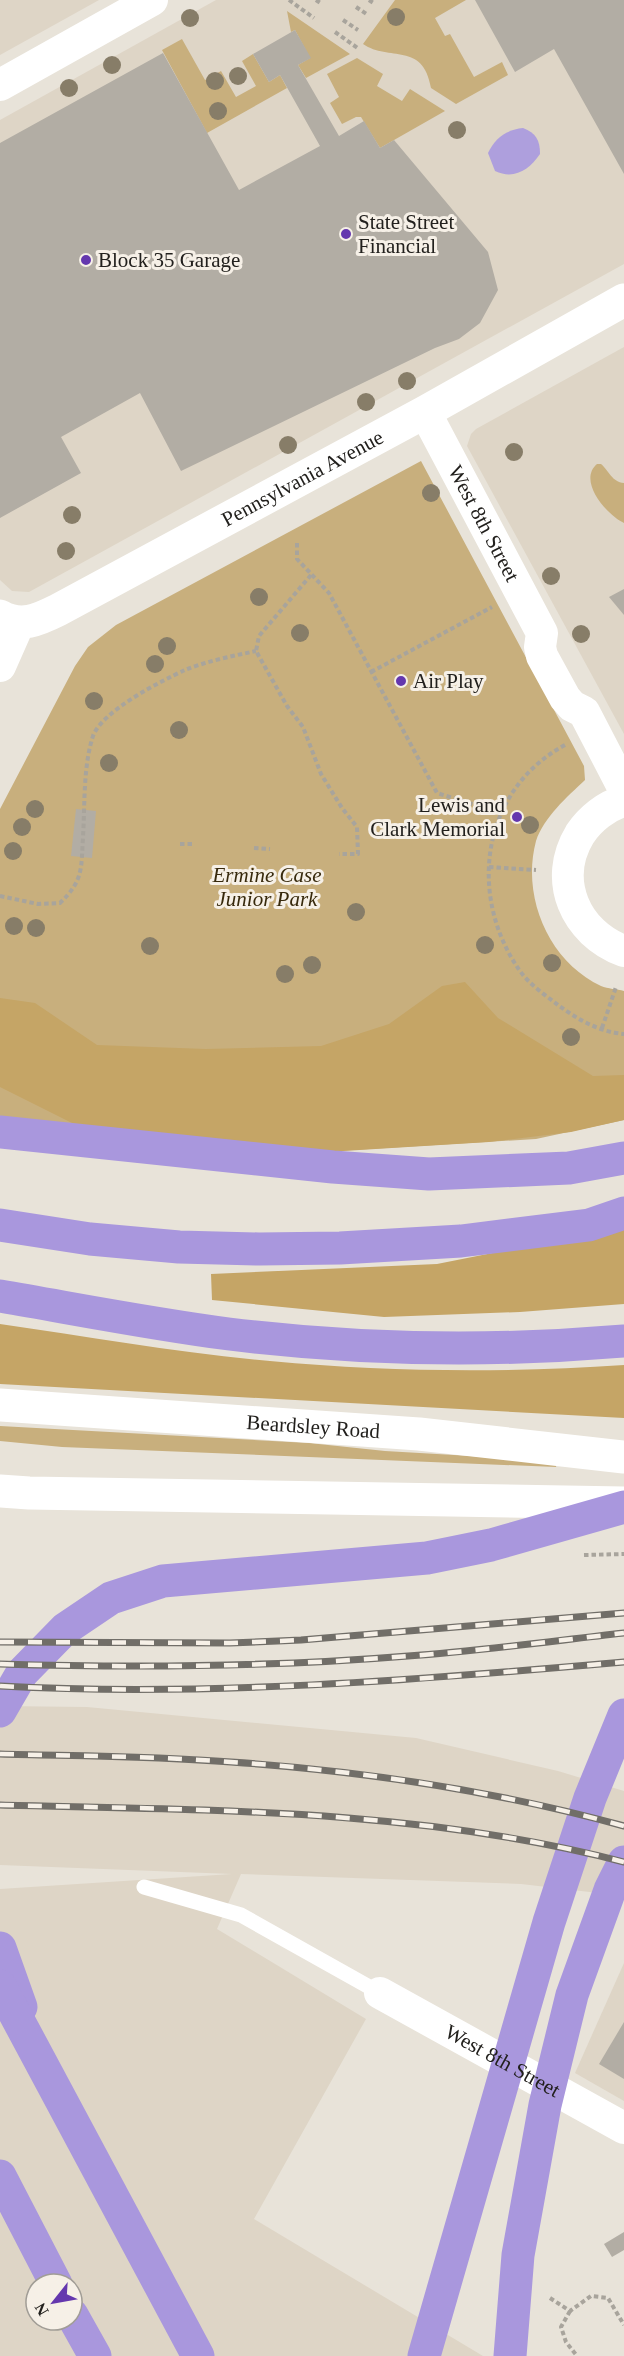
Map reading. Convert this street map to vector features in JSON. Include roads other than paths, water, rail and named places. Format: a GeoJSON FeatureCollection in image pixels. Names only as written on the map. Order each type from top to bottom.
{"type":"FeatureCollection","features":[{"type":"Feature","properties":{"kind":"highway"},"geometry":{"type":"LineString","coordinates":[[0,1132],[175,1151],[429,1174],[569,1168],[624,1158]]}},
{"type":"Feature","properties":{"kind":"highway"},"geometry":{"type":"LineString","coordinates":[[0,1226],[90,1239],[179,1247],[260,1250],[461,1241],[589,1225],[624,1213]]}},
{"type":"Feature","properties":{"kind":"highway"},"geometry":{"type":"LineString","coordinates":[[0,1296],[229,1334],[347,1344],[470,1347],[624,1341]]}},
{"type":"Feature","properties":{"kind":"highway"},"geometry":{"type":"LineString","coordinates":[[0,1712],[22,1673],[65,1629],[111,1598],[163,1581],[427,1558],[492,1545],[624,1505]]}},
{"type":"Feature","properties":{"kind":"highway"},"geometry":{"type":"LineString","coordinates":[[424,2356],[549,1922],[590,1798],[624,1714]]}},
{"type":"Feature","properties":{"kind":"highway"},"geometry":{"type":"LineString","coordinates":[[510,2356],[518,2255],[548,2094],[572,1995],[610,1890],[624,1862]]}},
{"type":"Feature","properties":{"kind":"highway"},"geometry":{"type":"LineString","coordinates":[[0,1948],[43,2065]]}},
{"type":"Feature","properties":{"kind":"highway"},"geometry":{"type":"LineString","coordinates":[[0,1986],[198,2356]]}},
{"type":"Feature","properties":{"kind":"highway"},"geometry":{"type":"LineString","coordinates":[[0,2176],[50,2272]]}},
{"type":"Feature","properties":{"kind":"highway"},"geometry":{"type":"LineString","coordinates":[[82,2332],[95,2356]]}},
{"type":"Feature","properties":{"kind":"street"},"geometry":{"type":"LineString","coordinates":[[0,85],[152,0]]}},
{"type":"Feature","properties":{"kind":"street","name":"Pennsylvania Avenue"},"geometry":{"type":"LineString","coordinates":[[0,666],[9,620],[35,621],[58,610],[425,412],[624,300]]}},
{"type":"Feature","properties":{"kind":"street","name":"West 8th Street"},"geometry":{"type":"LineString","coordinates":[[425,412],[542,633],[553,638],[561,646],[584,687],[588,721],[624,789]]}},
{"type":"Feature","properties":{"kind":"street"},"geometry":{"type":"LineString","coordinates":[[624,801],[600,813],[584,828],[570,857],[568,879],[576,911],[589,929],[606,943],[624,951]]}},
{"type":"Feature","properties":{"kind":"street","name":"Beardsley Road"},"geometry":{"type":"LineString","coordinates":[[0,1405],[419,1434],[624,1457]]}},
{"type":"Feature","properties":{"kind":"street"},"geometry":{"type":"LineString","coordinates":[[0,1491],[624,1505]]}},
{"type":"Feature","properties":{"kind":"street","name":"West 8th Street"},"geometry":{"type":"LineString","coordinates":[[380,1993],[624,2128]]}},
{"type":"Feature","properties":{"kind":"lane"},"geometry":{"type":"LineString","coordinates":[[144,1887],[241,1915],[380,1993]]}},
{"type":"Feature","properties":{"kind":"railway"},"geometry":{"type":"LineString","coordinates":[[0,1642],[230,1643],[301,1640],[624,1613]]}},
{"type":"Feature","properties":{"kind":"railway"},"geometry":{"type":"LineString","coordinates":[[0,1664],[153,1666],[357,1660],[624,1633]]}},
{"type":"Feature","properties":{"kind":"railway"},"geometry":{"type":"LineString","coordinates":[[0,1686],[78,1689],[234,1688],[468,1675],[624,1662]]}},
{"type":"Feature","properties":{"kind":"railway"},"geometry":{"type":"LineString","coordinates":[[0,1754],[116,1756],[231,1762],[331,1771],[429,1784],[527,1802],[624,1826]]}},
{"type":"Feature","properties":{"kind":"railway"},"geometry":{"type":"LineString","coordinates":[[0,1805],[235,1811],[392,1822],[470,1831],[624,1862]]}},
{"type":"Feature","properties":{"kind":"place","name":"State Street Financial"},"geometry":{"type":"Point","coordinates":[346,234]}},
{"type":"Feature","properties":{"kind":"place","name":"Block 35 Garage"},"geometry":{"type":"Point","coordinates":[86,260]}},
{"type":"Feature","properties":{"kind":"place","name":"Air Play"},"geometry":{"type":"Point","coordinates":[401,681]}},
{"type":"Feature","properties":{"kind":"place","name":"Lewis and Clark Memorial"},"geometry":{"type":"Point","coordinates":[517,817]}},
{"type":"Feature","properties":{"kind":"park label","name":"Ermine Case Junior Park"},"geometry":{"type":"Point","coordinates":[267,887]}}]}
